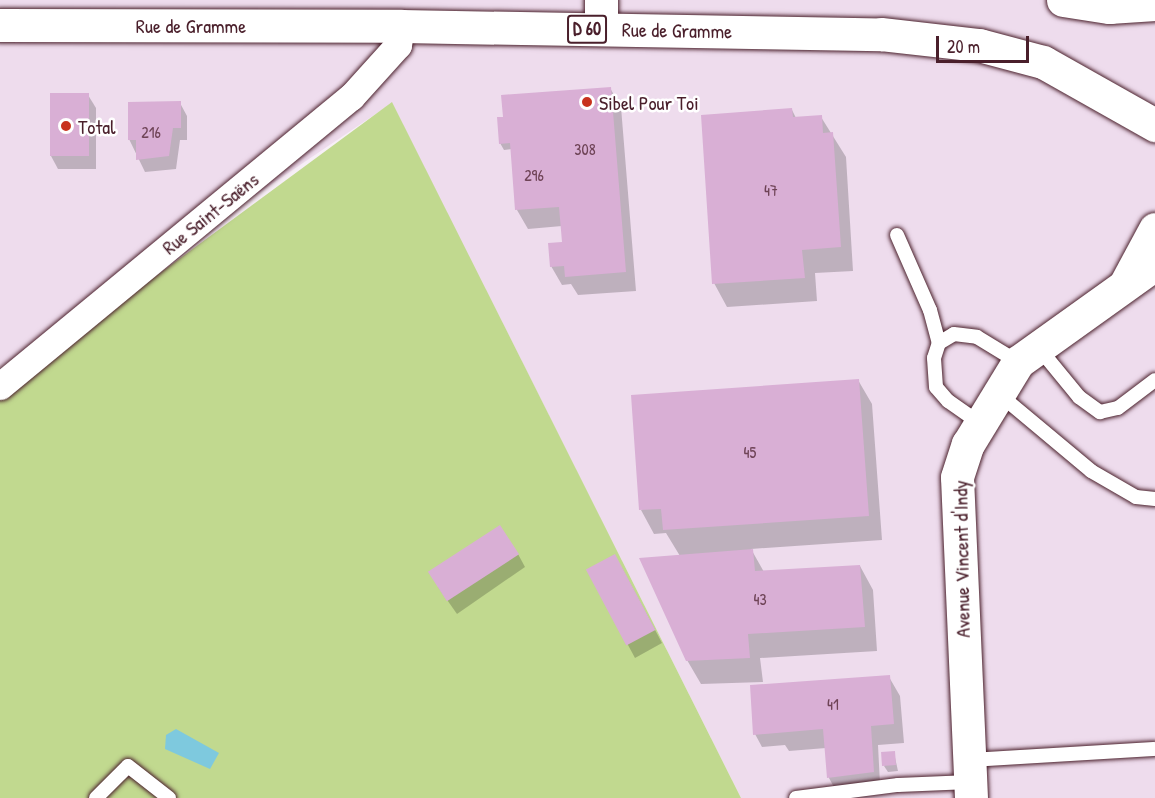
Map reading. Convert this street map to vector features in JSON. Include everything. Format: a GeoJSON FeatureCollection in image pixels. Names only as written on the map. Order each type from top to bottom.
{"type":"FeatureCollection","features":[{"type":"Feature","properties":{"kind":"main road"},"geometry":{"type":"LineString","coordinates":[[1063,0],[1109,7],[1155,4]]}},
{"type":"Feature","properties":{"kind":"main road","name":"Rue de Gramme"},"geometry":{"type":"LineString","coordinates":[[0,25],[397,13],[601,14],[881,34],[979,45],[1043,62],[1155,125]]}},
{"type":"Feature","properties":{"kind":"main road","name":"Avenue Vincent d'Indy"},"geometry":{"type":"LineString","coordinates":[[1126,283],[1155,229]]}},
{"type":"Feature","properties":{"kind":"main road","name":"Avenue Vincent d'Indy"},"geometry":{"type":"LineString","coordinates":[[970,780],[957,477],[981,424],[999,394],[1028,355],[1155,264]]}},
{"type":"Feature","properties":{"kind":"street","name":"Rue Saint-Saëns"},"geometry":{"type":"LineString","coordinates":[[0,386],[351,97],[398,45],[397,13]]}},
{"type":"Feature","properties":{"kind":"lane"},"geometry":{"type":"LineString","coordinates":[[897,236],[930,310],[939,343],[934,358],[936,387],[948,401],[981,424]]}},
{"type":"Feature","properties":{"kind":"lane"},"geometry":{"type":"LineString","coordinates":[[939,343],[954,334],[977,337],[1028,355],[1100,412],[1118,408],[1155,380]]}},
{"type":"Feature","properties":{"kind":"lane"},"geometry":{"type":"LineString","coordinates":[[999,394],[1091,471],[1136,497],[1155,499]]}},
{"type":"Feature","properties":{"kind":"lane"},"geometry":{"type":"LineString","coordinates":[[796,798],[898,785],[970,780],[1155,749]]}},
{"type":"Feature","properties":{"kind":"lane"},"geometry":{"type":"LineString","coordinates":[[96,798],[128,766],[169,798]]}},
{"type":"Feature","properties":{"kind":"shaded area"},"geometry":{"type":"Polygon","coordinates":[[[0,0],[1155,0],[1155,798],[741,798],[392,103],[0,367],[0,0]]]}},
{"type":"Feature","properties":{"kind":"green space"},"geometry":{"type":"Polygon","coordinates":[[[392,102],[741,798],[0,798],[0,391],[392,102]]]}},
{"type":"Feature","properties":{"kind":"water"},"geometry":{"type":"Polygon","coordinates":[[[176,729],[219,753],[210,769],[165,749],[166,735],[176,729]]]}},
{"type":"Feature","properties":{"kind":"building"},"geometry":{"type":"Polygon","coordinates":[[[611,87],[626,272],[565,277],[564,266],[550,267],[548,243],[562,242],[559,207],[515,210],[510,143],[499,144],[497,117],[503,117],[501,95],[611,87]]]}},
{"type":"Feature","properties":{"kind":"building"},"geometry":{"type":"Polygon","coordinates":[[[50,93],[89,93],[89,156],[50,156],[50,93]]]}},
{"type":"Feature","properties":{"kind":"building"},"geometry":{"type":"Polygon","coordinates":[[[181,101],[181,128],[173,128],[169,156],[136,160],[136,140],[128,140],[128,102],[181,101]]]}},
{"type":"Feature","properties":{"kind":"building"},"geometry":{"type":"Polygon","coordinates":[[[792,108],[793,117],[822,115],[823,133],[833,132],[841,247],[802,250],[805,278],[712,284],[701,115],[792,108]]]}},
{"type":"Feature","properties":{"kind":"building"},"geometry":{"type":"Polygon","coordinates":[[[859,379],[869,516],[663,530],[661,509],[639,510],[631,395],[859,379]]]}},
{"type":"Feature","properties":{"kind":"building"},"geometry":{"type":"Polygon","coordinates":[[[500,525],[519,554],[447,601],[428,572],[500,525]]]}},
{"type":"Feature","properties":{"kind":"building"},"geometry":{"type":"Polygon","coordinates":[[[753,549],[755,571],[860,565],[865,627],[748,634],[750,658],[686,661],[639,558],[753,549]]]}},
{"type":"Feature","properties":{"kind":"building"},"geometry":{"type":"Polygon","coordinates":[[[615,554],[655,630],[626,645],[586,569],[615,554]]]}},
{"type":"Feature","properties":{"kind":"building"},"geometry":{"type":"Polygon","coordinates":[[[890,675],[894,724],[871,726],[874,772],[827,778],[823,729],[753,735],[750,685],[890,675]]]}},
{"type":"Feature","properties":{"kind":"building"},"geometry":{"type":"Polygon","coordinates":[[[895,751],[896,765],[882,766],[881,752],[895,751]]]}},
{"type":"Feature","properties":{"kind":"place","name":"Sibel Pour Toi"},"geometry":{"type":"Point","coordinates":[587,102]}},
{"type":"Feature","properties":{"kind":"place","name":"Total"},"geometry":{"type":"Point","coordinates":[66,126]}}]}
